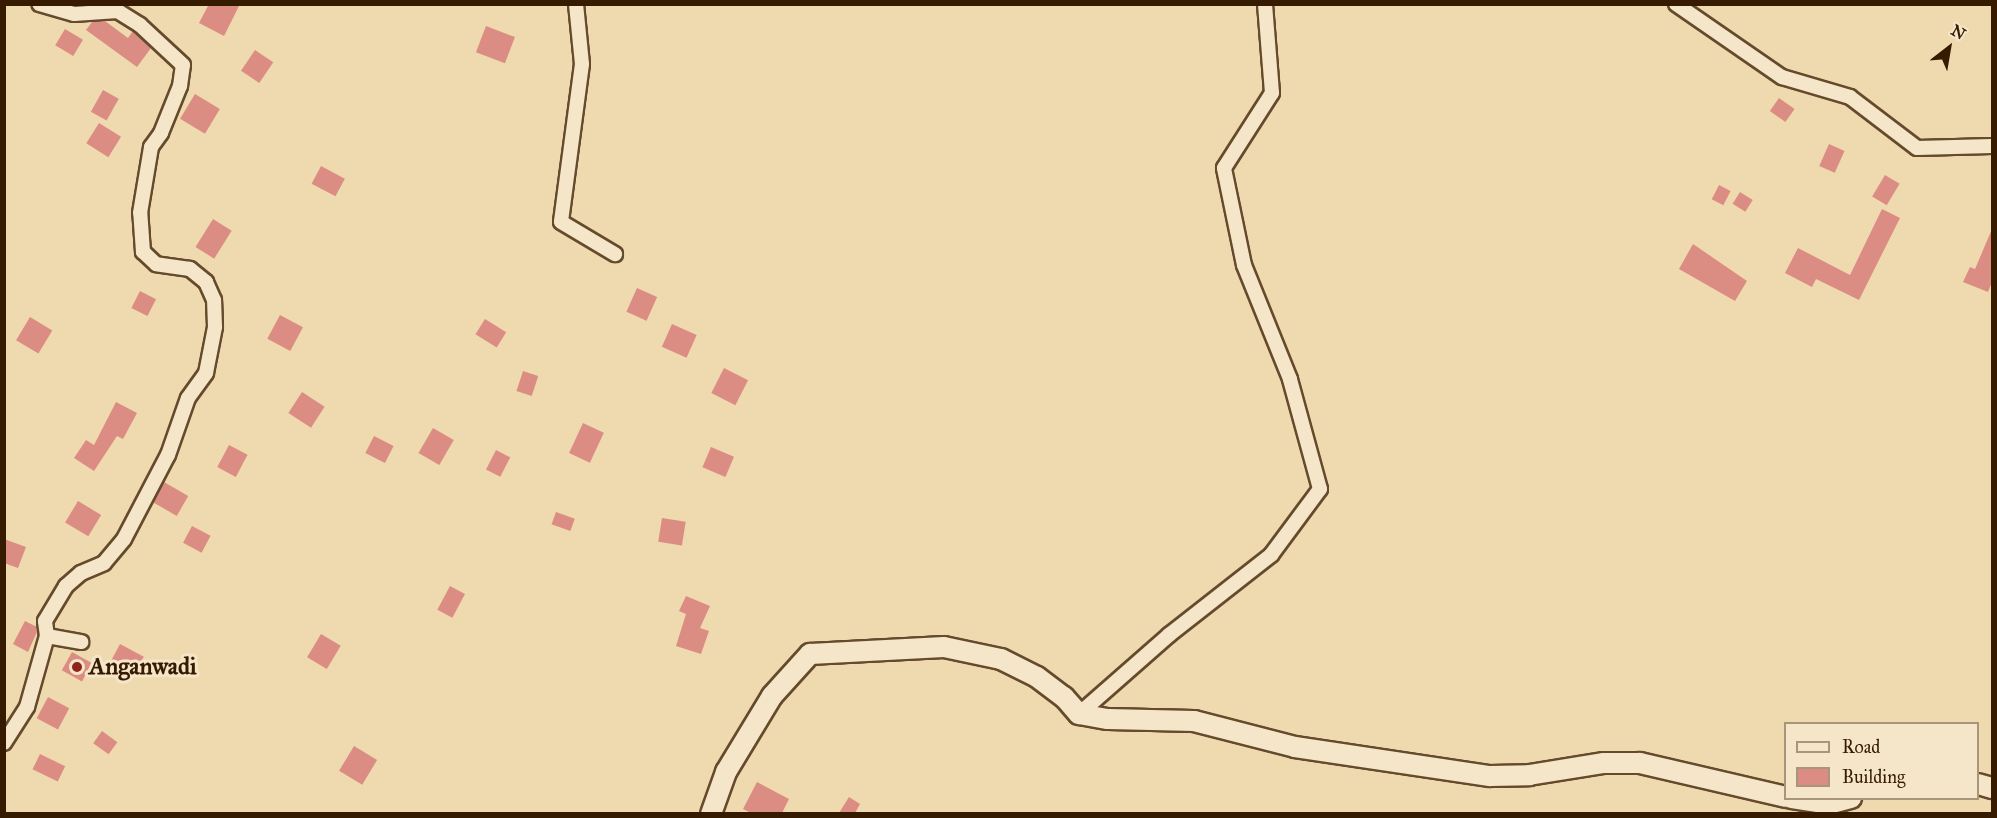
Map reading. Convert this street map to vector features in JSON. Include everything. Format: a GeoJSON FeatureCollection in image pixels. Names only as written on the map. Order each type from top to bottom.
{"type":"FeatureCollection","features":[{"type":"Feature","properties":{"kind":"street"},"geometry":{"type":"LineString","coordinates":[[4,743],[27,707],[47,636],[45,621],[66,586],[81,573],[104,563],[124,539],[143,497],[168,455],[188,398],[206,373],[215,327],[214,300],[206,282],[190,269],[156,264],[143,252],[140,213],[151,147],[161,133],[180,86],[183,65],[140,25],[118,11],[74,14],[39,4]]}},
{"type":"Feature","properties":{"kind":"street"},"geometry":{"type":"LineString","coordinates":[[576,4],[582,64],[561,222],[615,254]]}},
{"type":"Feature","properties":{"kind":"street"},"geometry":{"type":"LineString","coordinates":[[1079,714],[1169,635],[1271,555],[1320,489],[1290,379],[1244,265],[1224,168],[1272,93],[1266,4]]}},
{"type":"Feature","properties":{"kind":"street"},"geometry":{"type":"LineString","coordinates":[[1676,4],[1782,77],[1850,97],[1917,148],[1992,146]]}},
{"type":"Feature","properties":{"kind":"street"},"geometry":{"type":"LineString","coordinates":[[47,636],[81,642]]}},
{"type":"Feature","properties":{"kind":"street"},"geometry":{"type":"LineString","coordinates":[[711,813],[726,772],[772,696],[810,654],[944,647],[1001,659],[1037,677],[1064,697],[1079,714],[1108,719],[1194,721],[1295,747],[1490,776],[1529,775],[1604,763],[1640,763],[1784,797]]}},
{"type":"Feature","properties":{"kind":"street"},"geometry":{"type":"LineString","coordinates":[[1806,800],[1842,805]]}},
{"type":"Feature","properties":{"kind":"building"},"geometry":{"type":"Polygon","coordinates":[[[209,4],[240,4],[224,36],[199,23],[209,4]]]}},
{"type":"Feature","properties":{"kind":"building"},"geometry":{"type":"Polygon","coordinates":[[[105,21],[128,38],[133,31],[151,48],[137,67],[86,30],[92,22],[105,21]]]}},
{"type":"Feature","properties":{"kind":"building"},"geometry":{"type":"Polygon","coordinates":[[[486,26],[515,37],[505,63],[476,52],[486,26]]]}},
{"type":"Feature","properties":{"kind":"building"},"geometry":{"type":"Polygon","coordinates":[[[65,29],[83,40],[73,56],[55,45],[65,29]]]}},
{"type":"Feature","properties":{"kind":"building"},"geometry":{"type":"Polygon","coordinates":[[[255,50],[273,62],[259,83],[241,71],[255,50]]]}},
{"type":"Feature","properties":{"kind":"building"},"geometry":{"type":"Polygon","coordinates":[[[103,90],[119,99],[107,121],[91,112],[103,90]]]}},
{"type":"Feature","properties":{"kind":"building"},"geometry":{"type":"Polygon","coordinates":[[[195,94],[220,109],[205,134],[180,119],[195,94]]]}},
{"type":"Feature","properties":{"kind":"building"},"geometry":{"type":"Polygon","coordinates":[[[1779,98],[1795,109],[1785,122],[1770,111],[1779,98]]]}},
{"type":"Feature","properties":{"kind":"building"},"geometry":{"type":"Polygon","coordinates":[[[99,123],[121,137],[108,157],[86,143],[99,123]]]}},
{"type":"Feature","properties":{"kind":"building"},"geometry":{"type":"Polygon","coordinates":[[[1829,144],[1845,151],[1835,173],[1819,166],[1829,144]]]}},
{"type":"Feature","properties":{"kind":"building"},"geometry":{"type":"Polygon","coordinates":[[[321,166],[345,179],[335,196],[312,184],[321,166]]]}},
{"type":"Feature","properties":{"kind":"building"},"geometry":{"type":"Polygon","coordinates":[[[1885,175],[1900,184],[1887,205],[1872,196],[1885,175]]]}},
{"type":"Feature","properties":{"kind":"building"},"geometry":{"type":"Polygon","coordinates":[[[1719,185],[1731,191],[1723,205],[1712,199],[1719,185]]]}},
{"type":"Feature","properties":{"kind":"building"},"geometry":{"type":"Polygon","coordinates":[[[1740,192],[1753,200],[1745,212],[1733,204],[1740,192]]]}},
{"type":"Feature","properties":{"kind":"building"},"geometry":{"type":"Polygon","coordinates":[[[1882,209],[1900,218],[1859,300],[1816,279],[1812,287],[1785,273],[1798,248],[1850,275],[1882,209]]]}},
{"type":"Feature","properties":{"kind":"building"},"geometry":{"type":"Polygon","coordinates":[[[213,219],[232,231],[214,259],[196,247],[213,219]]]}},
{"type":"Feature","properties":{"kind":"building"},"geometry":{"type":"Polygon","coordinates":[[[1992,229],[1992,282],[1988,292],[1963,282],[1970,267],[1975,269],[1992,229]]]}},
{"type":"Feature","properties":{"kind":"building"},"geometry":{"type":"Polygon","coordinates":[[[1693,244],[1747,281],[1735,301],[1679,269],[1693,244]]]}},
{"type":"Feature","properties":{"kind":"building"},"geometry":{"type":"Polygon","coordinates":[[[637,288],[657,297],[647,321],[626,312],[637,288]]]}},
{"type":"Feature","properties":{"kind":"building"},"geometry":{"type":"Polygon","coordinates":[[[140,291],[156,299],[147,316],[131,308],[140,291]]]}},
{"type":"Feature","properties":{"kind":"building"},"geometry":{"type":"Polygon","coordinates":[[[280,315],[303,327],[290,351],[267,339],[280,315]]]}},
{"type":"Feature","properties":{"kind":"building"},"geometry":{"type":"Polygon","coordinates":[[[30,317],[52,330],[38,354],[16,340],[30,317]]]}},
{"type":"Feature","properties":{"kind":"building"},"geometry":{"type":"Polygon","coordinates":[[[485,319],[506,332],[497,348],[475,334],[485,319]]]}},
{"type":"Feature","properties":{"kind":"building"},"geometry":{"type":"Polygon","coordinates":[[[672,324],[697,335],[686,358],[662,347],[672,324]]]}},
{"type":"Feature","properties":{"kind":"building"},"geometry":{"type":"Polygon","coordinates":[[[724,368],[748,380],[735,405],[711,393],[724,368]]]}},
{"type":"Feature","properties":{"kind":"building"},"geometry":{"type":"Polygon","coordinates":[[[523,371],[538,376],[532,396],[517,391],[523,371]]]}},
{"type":"Feature","properties":{"kind":"building"},"geometry":{"type":"Polygon","coordinates":[[[302,392],[325,407],[311,428],[288,413],[302,392]]]}},
{"type":"Feature","properties":{"kind":"building"},"geometry":{"type":"Polygon","coordinates":[[[116,402],[137,413],[123,439],[117,436],[94,471],[74,458],[86,440],[94,445],[116,402]]]}},
{"type":"Feature","properties":{"kind":"building"},"geometry":{"type":"Polygon","coordinates":[[[583,423],[604,433],[590,463],[569,453],[583,423]]]}},
{"type":"Feature","properties":{"kind":"building"},"geometry":{"type":"Polygon","coordinates":[[[433,428],[454,440],[439,465],[418,453],[433,428]]]}},
{"type":"Feature","properties":{"kind":"building"},"geometry":{"type":"Polygon","coordinates":[[[374,436],[394,446],[385,463],[365,453],[374,436]]]}},
{"type":"Feature","properties":{"kind":"building"},"geometry":{"type":"Polygon","coordinates":[[[229,445],[248,455],[236,477],[217,467],[229,445]]]}},
{"type":"Feature","properties":{"kind":"building"},"geometry":{"type":"Polygon","coordinates":[[[711,447],[734,457],[725,477],[702,467],[711,447]]]}},
{"type":"Feature","properties":{"kind":"building"},"geometry":{"type":"Polygon","coordinates":[[[496,450],[510,457],[500,477],[486,470],[496,450]]]}},
{"type":"Feature","properties":{"kind":"building"},"geometry":{"type":"Polygon","coordinates":[[[164,482],[188,496],[177,516],[152,502],[164,482]]]}},
{"type":"Feature","properties":{"kind":"building"},"geometry":{"type":"Polygon","coordinates":[[[78,501],[101,515],[88,536],[65,522],[78,501]]]}},
{"type":"Feature","properties":{"kind":"building"},"geometry":{"type":"Polygon","coordinates":[[[556,512],[575,519],[570,531],[552,524],[556,512]]]}},
{"type":"Feature","properties":{"kind":"building"},"geometry":{"type":"Polygon","coordinates":[[[662,518],[686,522],[682,545],[658,542],[662,518]]]}},
{"type":"Feature","properties":{"kind":"building"},"geometry":{"type":"Polygon","coordinates":[[[192,526],[211,536],[202,553],[183,543],[192,526]]]}},
{"type":"Feature","properties":{"kind":"building"},"geometry":{"type":"Polygon","coordinates":[[[4,539],[26,547],[18,568],[4,563],[4,539]]]}},
{"type":"Feature","properties":{"kind":"building"},"geometry":{"type":"Polygon","coordinates":[[[450,586],[465,594],[452,618],[437,610],[450,586]]]}},
{"type":"Feature","properties":{"kind":"building"},"geometry":{"type":"Polygon","coordinates":[[[686,596],[710,606],[700,628],[709,631],[701,654],[676,646],[686,614],[679,611],[686,596]]]}},
{"type":"Feature","properties":{"kind":"building"},"geometry":{"type":"Polygon","coordinates":[[[25,621],[37,627],[28,652],[13,644],[25,621]]]}},
{"type":"Feature","properties":{"kind":"building"},"geometry":{"type":"Polygon","coordinates":[[[321,634],[341,646],[327,669],[307,657],[321,634]]]}},
{"type":"Feature","properties":{"kind":"building"},"geometry":{"type":"Polygon","coordinates":[[[120,644],[144,657],[133,677],[109,664],[120,644]]]}},
{"type":"Feature","properties":{"kind":"building","name":"Anganwadi"},"geometry":{"type":"Polygon","coordinates":[[[72,652],[92,663],[82,682],[62,670],[72,652]]]}},
{"type":"Feature","properties":{"kind":"building"},"geometry":{"type":"Polygon","coordinates":[[[48,697],[69,708],[58,729],[37,718],[48,697]]]}},
{"type":"Feature","properties":{"kind":"building"},"geometry":{"type":"Polygon","coordinates":[[[102,731],[117,742],[109,754],[93,743],[102,731]]]}},
{"type":"Feature","properties":{"kind":"building"},"geometry":{"type":"Polygon","coordinates":[[[354,746],[377,760],[362,785],[339,771],[354,746]]]}},
{"type":"Feature","properties":{"kind":"building"},"geometry":{"type":"Polygon","coordinates":[[[40,754],[65,766],[58,782],[33,769],[40,754]]]}},
{"type":"Feature","properties":{"kind":"building"},"geometry":{"type":"Polygon","coordinates":[[[757,782],[789,799],[782,813],[751,813],[743,809],[757,782]]]}},
{"type":"Feature","properties":{"kind":"building"},"geometry":{"type":"Polygon","coordinates":[[[849,797],[860,804],[855,813],[839,813],[849,797]]]}},
{"type":"Feature","properties":{"kind":"place","name":"Anganwadi"},"geometry":{"type":"Point","coordinates":[77,667]}}]}
